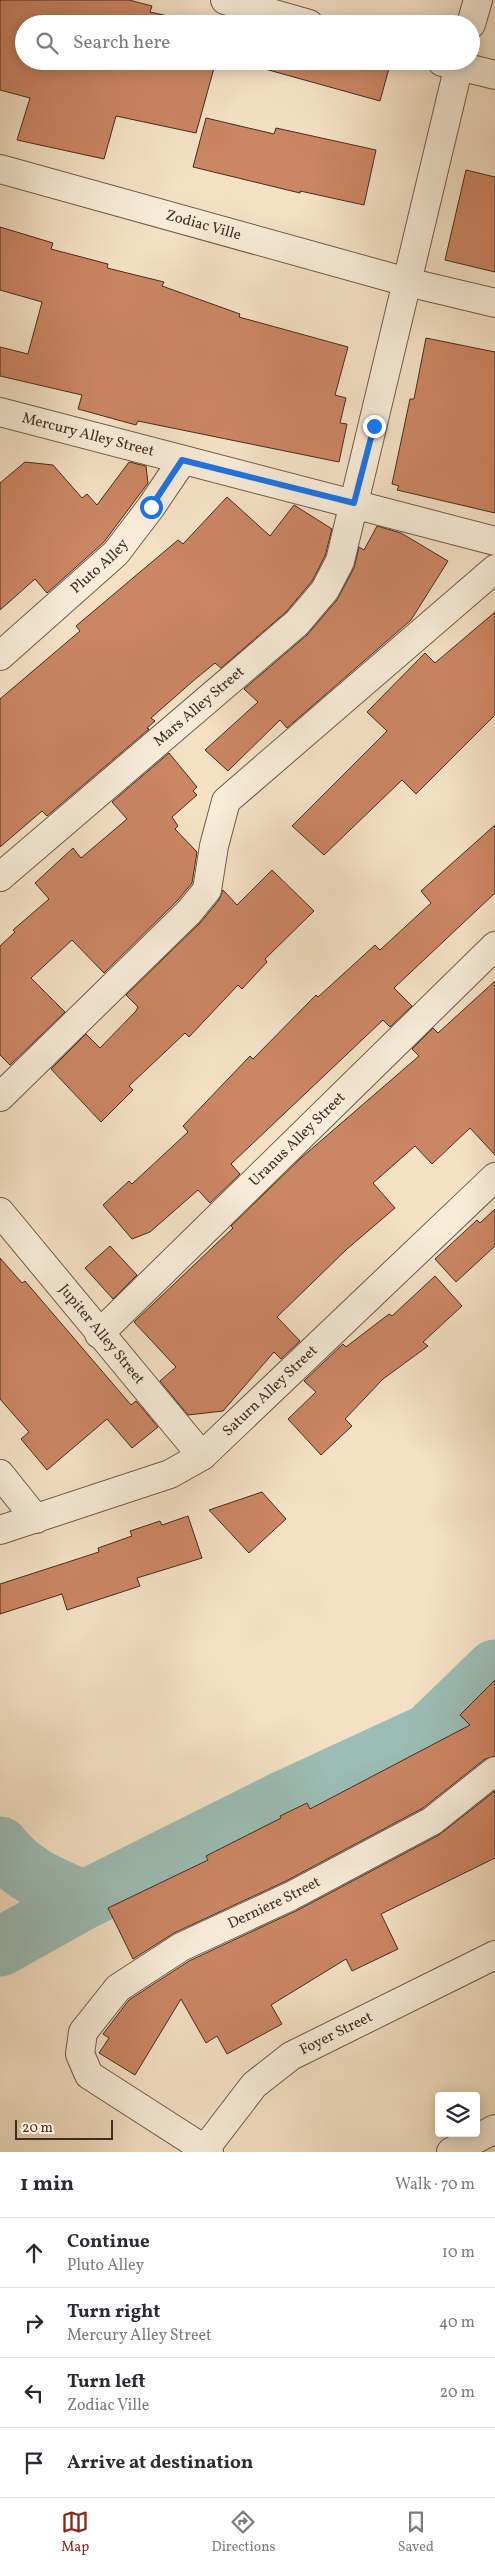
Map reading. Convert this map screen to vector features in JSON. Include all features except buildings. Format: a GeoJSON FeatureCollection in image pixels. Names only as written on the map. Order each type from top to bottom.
{"type":"FeatureCollection","features":[{"type":"Feature","properties":{"kind":"street"},"geometry":{"type":"LineString","coordinates":[[226,0],[278,15]]}},
{"type":"Feature","properties":{"kind":"street"},"geometry":{"type":"LineString","coordinates":[[474,15],[478,0]]}},
{"type":"Feature","properties":{"kind":"street"},"geometry":{"type":"LineString","coordinates":[[354,503],[407,282],[452,70]]}},
{"type":"Feature","properties":{"kind":"street"},"geometry":{"type":"LineString","coordinates":[[478,70],[495,75]]}},
{"type":"Feature","properties":{"kind":"street","name":"Zodiac Ville"},"geometry":{"type":"LineString","coordinates":[[0,169],[407,282],[495,303]]}},
{"type":"Feature","properties":{"kind":"street","name":"Mercury Alley Street"},"geometry":{"type":"LineString","coordinates":[[0,413],[495,541]]}},
{"type":"Feature","properties":{"kind":"street","name":"Pluto Alley"},"geometry":{"type":"LineString","coordinates":[[0,656],[116,553],[151,507],[182,460]]}},
{"type":"Feature","properties":{"kind":"street","name":"Mars Alley Street"},"geometry":{"type":"LineString","coordinates":[[0,877],[297,623],[325,590],[340,561],[354,503]]}},
{"type":"Feature","properties":{"kind":"street"},"geometry":{"type":"LineString","coordinates":[[0,1097],[189,912],[207,890],[214,846],[226,801],[495,569]]}},
{"type":"Feature","properties":{"kind":"street","name":"Uranus Alley Street"},"geometry":{"type":"LineString","coordinates":[[99,1334],[495,946]]}},
{"type":"Feature","properties":{"kind":"street","name":"Saturn Alley Street"},"geometry":{"type":"LineString","coordinates":[[0,1530],[170,1474],[202,1456],[495,1177]]}},
{"type":"Feature","properties":{"kind":"street","name":"Jupiter Alley Street"},"geometry":{"type":"LineString","coordinates":[[0,1212],[99,1334],[202,1456]]}},
{"type":"Feature","properties":{"kind":"street"},"geometry":{"type":"LineString","coordinates":[[0,1474],[36,1518]]}},
{"type":"Feature","properties":{"kind":"street","name":"Derniere Street"},"geometry":{"type":"LineString","coordinates":[[207,2151],[89,2075],[80,2054],[83,2032],[118,1988],[181,1947],[291,1896],[432,1821],[495,1771]]}},
{"type":"Feature","properties":{"kind":"street","name":"Foyer Street"},"geometry":{"type":"LineString","coordinates":[[207,2151],[254,2085],[291,2056],[495,1955]]}},
{"type":"Feature","properties":{"kind":"street"},"geometry":{"type":"LineString","coordinates":[[451,2152],[495,2129]]}},
{"type":"Feature","properties":{"kind":"waterway"},"geometry":{"type":"LineString","coordinates":[[0,1947],[84,1900],[284,1800],[429,1733],[495,1669]]}},
{"type":"Feature","properties":{"kind":"waterway"},"geometry":{"type":"LineString","coordinates":[[0,1846],[18,1865],[38,1879],[84,1900]]}},
{"type":"Feature","properties":{"kind":"route"},"geometry":{"type":"LineString","coordinates":[[151,507],[182,460],[354,503],[374,426]]}}]}
